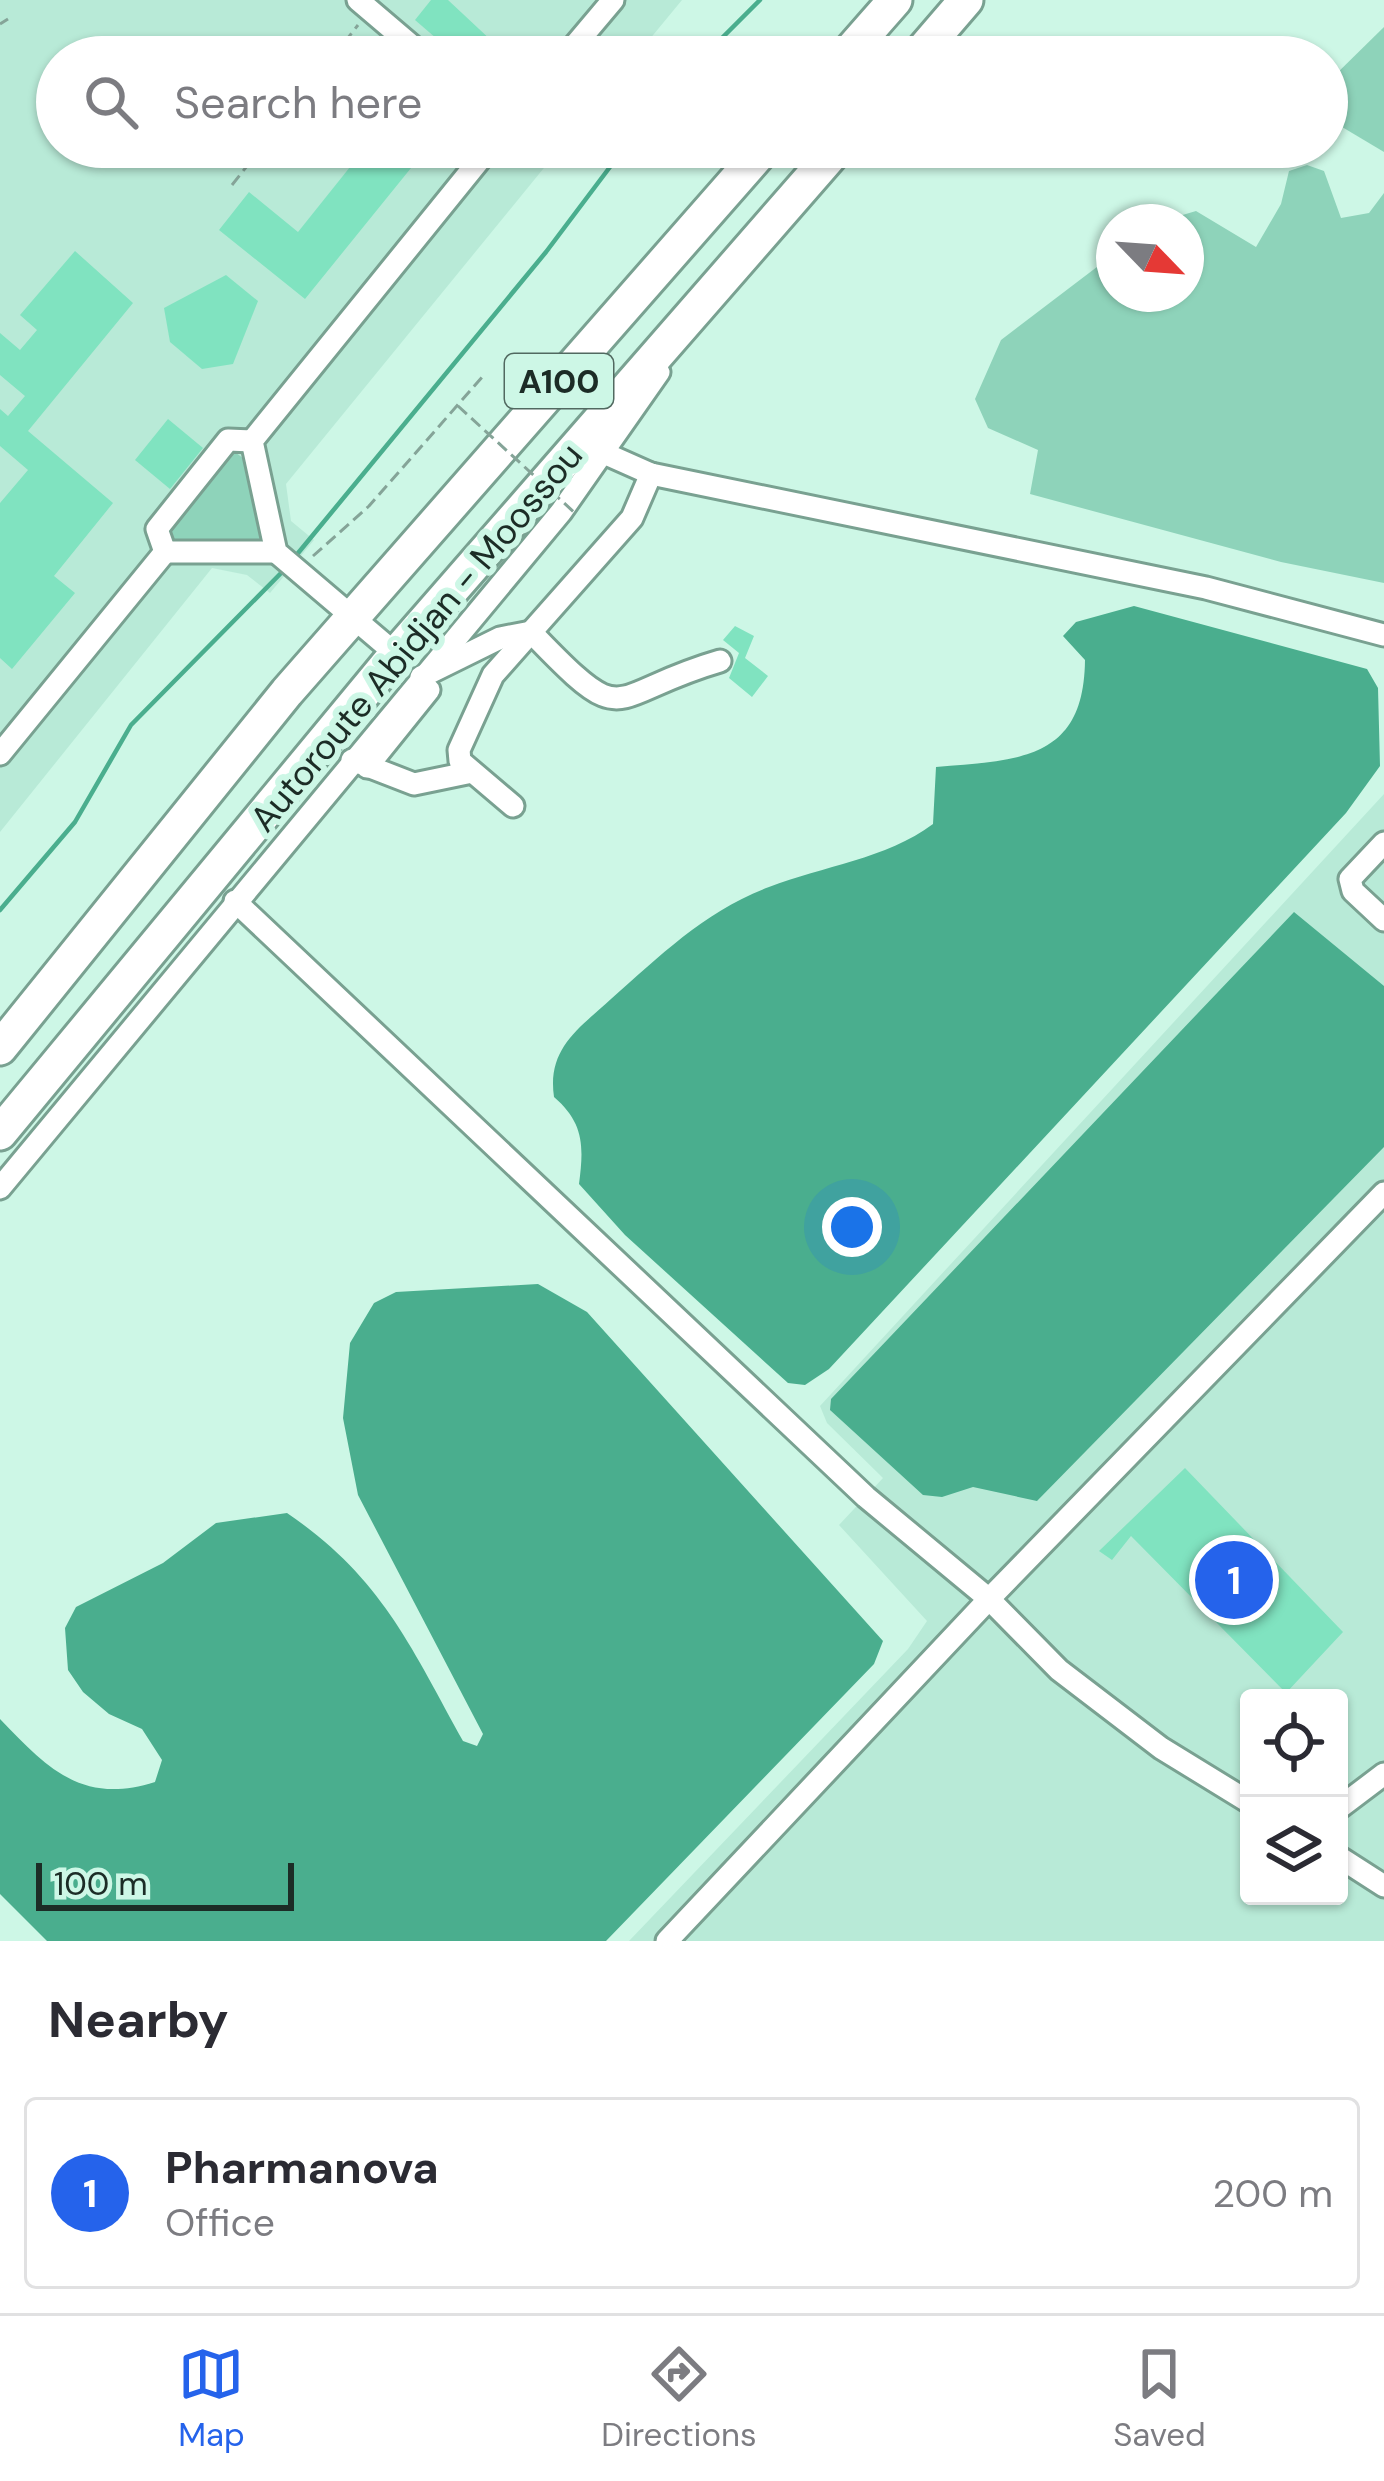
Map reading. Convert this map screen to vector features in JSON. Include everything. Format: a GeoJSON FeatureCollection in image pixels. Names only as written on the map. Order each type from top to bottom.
{"type":"FeatureCollection","features":[{"type":"Feature","properties":{"kind":"highway"},"geometry":{"type":"LineString","coordinates":[[863,36],[895,0]]}},
{"type":"Feature","properties":{"kind":"highway"},"geometry":{"type":"LineString","coordinates":[[934,36],[966,0]]}},
{"type":"Feature","properties":{"kind":"highway","name":"Autoroute Abidjan - Moossou"},"geometry":{"type":"LineString","coordinates":[[0,1048],[353,616],[747,168]]}},
{"type":"Feature","properties":{"kind":"highway","name":"Autoroute Abidjan - Moossou"},"geometry":{"type":"LineString","coordinates":[[0,1133],[396,654],[820,168]]}},
{"type":"Feature","properties":{"kind":"street"},"geometry":{"type":"LineString","coordinates":[[362,3],[400,36]]}},
{"type":"Feature","properties":{"kind":"street"},"geometry":{"type":"LineString","coordinates":[[579,36],[601,4]]}},
{"type":"Feature","properties":{"kind":"street"},"geometry":{"type":"LineString","coordinates":[[252,441],[473,168]]}},
{"type":"Feature","properties":{"kind":"street"},"geometry":{"type":"LineString","coordinates":[[360,763],[421,677],[606,454],[667,359],[830,168]]}},
{"type":"Feature","properties":{"kind":"street"},"geometry":{"type":"LineString","coordinates":[[165,552],[158,530],[172,512],[229,440],[252,441]]}},
{"type":"Feature","properties":{"kind":"street"},"geometry":{"type":"LineString","coordinates":[[252,441],[284,559],[396,654]]}},
{"type":"Feature","properties":{"kind":"street"},"geometry":{"type":"LineString","coordinates":[[606,454],[651,474],[1206,588],[1384,635]]}},
{"type":"Feature","properties":{"kind":"street"},"geometry":{"type":"LineString","coordinates":[[513,806],[460,760],[459,750],[493,675],[632,518],[651,474]]}},
{"type":"Feature","properties":{"kind":"street"},"geometry":{"type":"LineString","coordinates":[[165,552],[284,559]]}},
{"type":"Feature","properties":{"kind":"street"},"geometry":{"type":"LineString","coordinates":[[0,754],[165,552]]}},
{"type":"Feature","properties":{"kind":"street"},"geometry":{"type":"LineString","coordinates":[[466,622],[483,646],[493,675]]}},
{"type":"Feature","properties":{"kind":"street"},"geometry":{"type":"LineString","coordinates":[[421,677],[444,670],[483,646],[531,632]]}},
{"type":"Feature","properties":{"kind":"street"},"geometry":{"type":"LineString","coordinates":[[531,632],[576,679],[609,700],[628,699],[720,661]]}},
{"type":"Feature","properties":{"kind":"street"},"geometry":{"type":"LineString","coordinates":[[0,1188],[235,901],[444,670]]}},
{"type":"Feature","properties":{"kind":"street"},"geometry":{"type":"LineString","coordinates":[[360,763],[427,786],[472,772]]}},
{"type":"Feature","properties":{"kind":"street"},"geometry":{"type":"LineString","coordinates":[[1384,843],[1350,879],[1353,891],[1384,920]]}},
{"type":"Feature","properties":{"kind":"street"},"geometry":{"type":"LineString","coordinates":[[235,901],[866,1497],[989,1599],[1060,1670],[1160,1748],[1241,1797]]}},
{"type":"Feature","properties":{"kind":"street"},"geometry":{"type":"LineString","coordinates":[[667,1941],[989,1599],[1384,1193]]}},
{"type":"Feature","properties":{"kind":"street"},"geometry":{"type":"LineString","coordinates":[[1348,1801],[1384,1774]]}},
{"type":"Feature","properties":{"kind":"street"},"geometry":{"type":"LineString","coordinates":[[1348,1863],[1384,1886]]}},
{"type":"Feature","properties":{"kind":"path"},"geometry":{"type":"LineString","coordinates":[[344,36],[362,3]]}},
{"type":"Feature","properties":{"kind":"path"},"geometry":{"type":"LineString","coordinates":[[0,24],[8,20]]}},
{"type":"Feature","properties":{"kind":"path"},"geometry":{"type":"LineString","coordinates":[[232,185],[245,168]]}},
{"type":"Feature","properties":{"kind":"path"},"geometry":{"type":"LineString","coordinates":[[284,559],[328,548],[484,375]]}},
{"type":"Feature","properties":{"kind":"path"},"geometry":{"type":"LineString","coordinates":[[458,406],[576,514]]}},
{"type":"Feature","properties":{"kind":"shaded area"},"geometry":{"type":"Polygon","coordinates":[[[0,0],[682,0],[652,36],[36,36],[36,168],[544,168],[286,484],[291,521],[314,540],[270,593],[247,575],[212,568],[0,832],[0,0]]]}},
{"type":"Feature","properties":{"kind":"shaded area"},"geometry":{"type":"Polygon","coordinates":[[[1384,27],[1384,152],[1348,131],[1348,62],[1384,27]]]}},
{"type":"Feature","properties":{"kind":"shaded area"},"geometry":{"type":"Polygon","coordinates":[[[1298,168],[1324,171],[1341,218],[1369,213],[1384,193],[1384,583],[1281,562],[1030,494],[1038,450],[988,428],[975,399],[1001,340],[1096,268],[1096,312],[1204,312],[1204,216],[1256,247],[1281,204],[1289,171],[1298,168]]]}},
{"type":"Feature","properties":{"kind":"shaded area"},"geometry":{"type":"Polygon","coordinates":[[[235,452],[244,459],[261,541],[172,539],[167,533],[226,455],[235,452]]]}},
{"type":"Feature","properties":{"kind":"shaded area"},"geometry":{"type":"Polygon","coordinates":[[[1134,606],[1367,669],[1378,688],[1380,766],[1346,813],[829,1369],[805,1385],[788,1383],[625,1235],[579,1184],[580,1136],[571,1116],[554,1097],[560,1053],[577,1031],[648,966],[724,908],[769,887],[895,846],[933,824],[936,767],[1020,756],[1060,736],[1082,693],[1085,660],[1063,636],[1076,622],[1134,606]]]}},
{"type":"Feature","properties":{"kind":"shaded area"},"geometry":{"type":"Polygon","coordinates":[[[1384,794],[1384,1941],[629,1941],[908,1649],[927,1621],[839,1525],[883,1478],[827,1423],[820,1406],[1384,794]]]}},
{"type":"Feature","properties":{"kind":"shaded area"},"geometry":{"type":"Polygon","coordinates":[[[1294,912],[1384,986],[1384,1147],[1037,1501],[973,1487],[942,1497],[923,1495],[830,1410],[831,1399],[1294,912]]]}},
{"type":"Feature","properties":{"kind":"shaded area"},"geometry":{"type":"Polygon","coordinates":[[[538,1284],[587,1312],[883,1641],[874,1664],[606,1941],[47,1941],[0,1894],[0,1719],[68,1778],[107,1789],[155,1782],[162,1760],[142,1729],[109,1714],[83,1692],[68,1670],[65,1628],[76,1607],[163,1563],[216,1523],[287,1513],[319,1537],[370,1588],[409,1644],[463,1741],[477,1746],[483,1734],[358,1495],[343,1418],[350,1343],[374,1303],[396,1292],[538,1284]]]}},
{"type":"Feature","properties":{"kind":"building"},"geometry":{"type":"Polygon","coordinates":[[[431,0],[448,0],[487,36],[434,36],[415,20],[431,0]]]}},
{"type":"Feature","properties":{"kind":"building"},"geometry":{"type":"Polygon","coordinates":[[[349,168],[411,168],[305,299],[219,230],[249,192],[298,232],[349,168]]]}},
{"type":"Feature","properties":{"kind":"building"},"geometry":{"type":"Polygon","coordinates":[[[75,251],[133,303],[28,431],[113,503],[54,576],[75,593],[12,669],[0,658],[0,503],[28,470],[0,446],[0,409],[8,416],[25,396],[0,375],[0,333],[20,350],[37,330],[20,315],[75,251]]]}},
{"type":"Feature","properties":{"kind":"building"},"geometry":{"type":"Polygon","coordinates":[[[226,275],[258,301],[233,364],[202,369],[170,342],[164,308],[226,275]]]}},
{"type":"Feature","properties":{"kind":"building"},"geometry":{"type":"Polygon","coordinates":[[[168,419],[203,448],[170,489],[135,460],[168,419]]]}},
{"type":"Feature","properties":{"kind":"building"},"geometry":{"type":"Polygon","coordinates":[[[735,626],[754,636],[745,658],[768,676],[752,697],[729,678],[739,653],[723,640],[735,626]]]}},
{"type":"Feature","properties":{"kind":"building"},"geometry":{"type":"Polygon","coordinates":[[[1185,1468],[1343,1632],[1290,1689],[1282,1689],[1131,1536],[1112,1560],[1099,1551],[1185,1468]]]}},
{"type":"Feature","properties":{"kind":"waterway"},"geometry":{"type":"LineString","coordinates":[[724,36],[760,0]]}},
{"type":"Feature","properties":{"kind":"waterway"},"geometry":{"type":"LineString","coordinates":[[294,558],[546,252],[609,168]]}},
{"type":"Feature","properties":{"kind":"waterway"},"geometry":{"type":"LineString","coordinates":[[0,910],[75,822],[131,725],[287,567]]}},
{"type":"Feature","properties":{"kind":"place","name":"Pharmanova"},"geometry":{"type":"Point","coordinates":[1234,1580]}}]}
